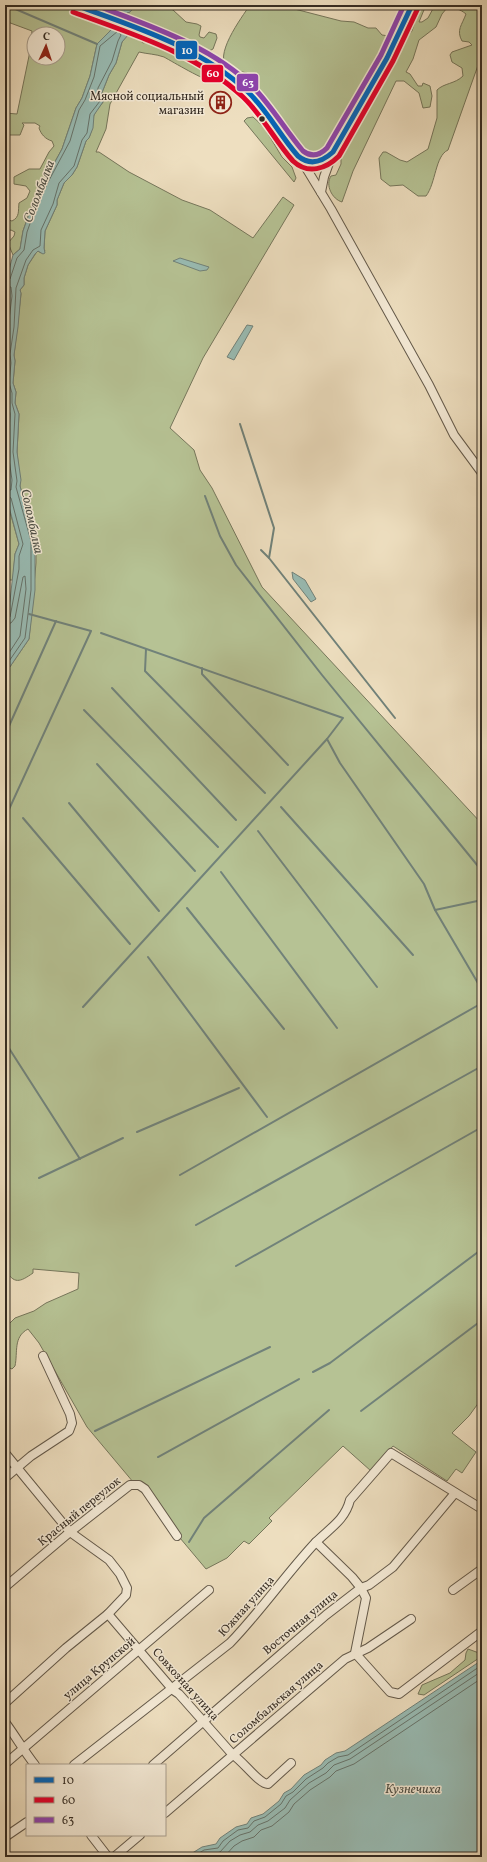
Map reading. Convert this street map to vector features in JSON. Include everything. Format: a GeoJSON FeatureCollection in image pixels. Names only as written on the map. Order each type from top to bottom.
{"type":"FeatureCollection","features":[{"type":"Feature","properties":{"kind":"main road"},"geometry":{"type":"LineString","coordinates":[[75,5],[149,34],[212,63],[227,73],[258,102],[300,158],[312,162],[322,161],[332,152],[387,58],[412,5]]}},
{"type":"Feature","properties":{"kind":"street"},"geometry":{"type":"LineString","coordinates":[[321,192],[332,152]]}},
{"type":"Feature","properties":{"kind":"street"},"geometry":{"type":"LineString","coordinates":[[300,158],[321,192],[429,385],[454,435],[482,472]]}},
{"type":"Feature","properties":{"kind":"street"},"geometry":{"type":"LineString","coordinates":[[5,1478],[31,1456],[69,1431],[72,1427],[70,1414],[43,1356]]}},
{"type":"Feature","properties":{"kind":"street"},"geometry":{"type":"LineString","coordinates":[[5,1453],[70,1532],[108,1560],[120,1574],[127,1588],[126,1595],[108,1614],[66,1648],[5,1703]]}},
{"type":"Feature","properties":{"kind":"street","name":"Южная улица"},"geometry":{"type":"LineString","coordinates":[[75,1764],[172,1690],[236,1637],[252,1621],[316,1542],[339,1522],[348,1510],[350,1500],[391,1453],[455,1493]]}},
{"type":"Feature","properties":{"kind":"street","name":"Красный переулок"},"geometry":{"type":"LineString","coordinates":[[5,1587],[70,1532],[130,1485],[134,1484],[145,1489],[177,1536]]}},
{"type":"Feature","properties":{"kind":"street"},"geometry":{"type":"LineString","coordinates":[[455,1493],[482,1509]]}},
{"type":"Feature","properties":{"kind":"street","name":"Восточная улица"},"geometry":{"type":"LineString","coordinates":[[154,1764],[203,1720],[326,1615],[361,1588],[369,1585],[392,1567],[455,1493]]}},
{"type":"Feature","properties":{"kind":"street"},"geometry":{"type":"LineString","coordinates":[[316,1542],[361,1588],[366,1598],[355,1653],[390,1692],[399,1694],[482,1631]]}},
{"type":"Feature","properties":{"kind":"street"},"geometry":{"type":"LineString","coordinates":[[453,1590],[482,1569]]}},
{"type":"Feature","properties":{"kind":"street","name":"улица Крупской"},"geometry":{"type":"LineString","coordinates":[[5,1764],[209,1590]]}},
{"type":"Feature","properties":{"kind":"street","name":"Совхозная улица"},"geometry":{"type":"LineString","coordinates":[[108,1614],[172,1690],[179,1694],[233,1755],[241,1760],[265,1784],[268,1784],[291,1763]]}},
{"type":"Feature","properties":{"kind":"street","name":"Соломбальская улица"},"geometry":{"type":"LineString","coordinates":[[166,1812],[345,1659],[368,1648],[411,1619]]}},
{"type":"Feature","properties":{"kind":"street"},"geometry":{"type":"LineString","coordinates":[[5,1722],[22,1744],[22,1749],[34,1764]]}},
{"type":"Feature","properties":{"kind":"street"},"geometry":{"type":"LineString","coordinates":[[5,1837],[26,1823]]}},
{"type":"Feature","properties":{"kind":"street"},"geometry":{"type":"LineString","coordinates":[[92,1836],[108,1857]]}},
{"type":"Feature","properties":{"kind":"street"},"geometry":{"type":"LineString","coordinates":[[114,1857],[139,1836]]}},
{"type":"Feature","properties":{"kind":"green space"},"geometry":{"type":"Polygon","coordinates":[[[5,5],[58,5],[114,25],[106,37],[97,44],[90,76],[82,98],[76,108],[62,149],[34,200],[23,231],[20,249],[13,255],[8,243],[14,236],[15,232],[11,230],[5,232],[5,219],[12,221],[16,218],[19,203],[27,198],[30,191],[26,186],[14,184],[14,177],[29,169],[40,169],[54,146],[52,141],[45,138],[42,134],[39,128],[40,126],[35,123],[22,123],[24,125],[20,135],[5,135],[5,113],[17,114],[27,66],[66,66],[66,26],[26,26],[26,29],[5,21],[5,5]]]}},
{"type":"Feature","properties":{"kind":"green space"},"geometry":{"type":"Polygon","coordinates":[[[136,5],[165,5],[186,22],[201,26],[200,37],[204,38],[209,32],[216,34],[217,38],[213,49],[205,51],[175,34],[158,27],[140,24],[132,20],[126,15],[127,12],[130,12],[136,5]]]}},
{"type":"Feature","properties":{"kind":"green space"},"geometry":{"type":"Polygon","coordinates":[[[250,5],[279,5],[341,21],[354,22],[368,28],[376,28],[382,35],[389,36],[327,147],[318,153],[306,152],[302,145],[298,144],[292,132],[285,127],[262,95],[251,88],[246,78],[247,73],[231,70],[224,64],[226,47],[230,37],[250,5]]]}},
{"type":"Feature","properties":{"kind":"green space"},"geometry":{"type":"Polygon","coordinates":[[[420,5],[426,5],[419,22],[422,22],[428,18],[435,5],[482,5],[482,54],[448,150],[440,158],[432,184],[426,196],[418,196],[403,185],[390,186],[381,179],[379,158],[383,152],[407,162],[428,149],[437,118],[437,90],[457,81],[463,76],[462,68],[452,62],[450,55],[452,52],[472,45],[469,42],[462,41],[460,37],[460,28],[466,14],[452,8],[447,8],[442,14],[436,27],[419,40],[413,59],[406,72],[410,74],[418,86],[422,86],[423,83],[430,86],[432,96],[430,107],[423,108],[419,93],[404,81],[396,81],[353,171],[342,202],[335,198],[330,191],[329,180],[331,176],[336,175],[341,164],[341,156],[405,39],[412,31],[420,5]]]}},
{"type":"Feature","properties":{"kind":"green space"},"geometry":{"type":"Polygon","coordinates":[[[130,34],[135,36],[143,43],[151,41],[173,49],[213,74],[213,79],[212,81],[203,78],[164,57],[139,52],[110,104],[106,129],[96,152],[99,152],[129,172],[182,200],[210,210],[253,238],[283,197],[294,205],[203,358],[170,428],[194,450],[200,470],[212,488],[262,587],[482,824],[482,1398],[469,1416],[452,1433],[476,1452],[462,1473],[456,1469],[447,1481],[393,1446],[371,1471],[343,1446],[269,1518],[272,1521],[249,1544],[244,1541],[227,1558],[206,1569],[87,1427],[39,1343],[28,1329],[23,1332],[18,1341],[15,1366],[12,1369],[5,1366],[5,1328],[15,1318],[34,1311],[46,1303],[78,1289],[79,1273],[33,1269],[33,1273],[21,1280],[14,1280],[5,1269],[5,674],[29,639],[36,563],[36,550],[20,486],[17,452],[19,414],[15,403],[16,392],[13,383],[15,361],[14,355],[21,294],[20,290],[24,285],[24,278],[28,265],[38,251],[41,253],[45,251],[45,231],[57,205],[57,200],[64,183],[77,167],[86,141],[91,132],[94,115],[105,99],[101,95],[109,75],[116,63],[122,42],[127,35],[130,34]]]}},
{"type":"Feature","properties":{"kind":"green space"},"geometry":{"type":"Polygon","coordinates":[[[253,117],[264,127],[282,157],[292,167],[296,178],[294,182],[244,121],[247,118],[253,117]]]}},
{"type":"Feature","properties":{"kind":"green space"},"geometry":{"type":"Polygon","coordinates":[[[5,406],[6,498],[19,544],[15,554],[13,580],[7,580],[5,577],[5,406]]]}},
{"type":"Feature","properties":{"kind":"green space"},"geometry":{"type":"Polygon","coordinates":[[[468,1649],[479,1653],[482,1652],[482,1656],[424,1695],[418,1694],[422,1685],[450,1673],[465,1660],[468,1649]]]}},
{"type":"Feature","properties":{"kind":"water","name":"Соломбалка"},"geometry":{"type":"Polygon","coordinates":[[[118,5],[136,5],[130,12],[127,13],[123,30],[129,34],[122,42],[116,63],[109,75],[101,95],[105,99],[94,115],[93,128],[89,138],[86,141],[77,167],[64,183],[57,200],[57,205],[45,231],[45,253],[43,254],[38,251],[35,254],[28,265],[24,278],[24,285],[20,290],[21,293],[14,355],[15,361],[13,383],[16,392],[15,403],[19,414],[17,452],[21,480],[20,486],[35,540],[35,590],[29,639],[5,674],[5,619],[10,601],[15,554],[19,544],[5,492],[5,285],[13,255],[20,249],[23,231],[34,200],[62,149],[76,108],[82,98],[90,76],[97,44],[112,29],[116,14],[114,11],[118,5]]]}},
{"type":"Feature","properties":{"kind":"water"},"geometry":{"type":"Polygon","coordinates":[[[180,258],[209,267],[207,270],[200,271],[173,261],[180,258]]]}},
{"type":"Feature","properties":{"kind":"water"},"geometry":{"type":"Polygon","coordinates":[[[247,325],[253,326],[234,360],[227,357],[247,325]]]}},
{"type":"Feature","properties":{"kind":"water"},"geometry":{"type":"Polygon","coordinates":[[[292,572],[305,580],[316,599],[311,602],[293,579],[292,572]]]}},
{"type":"Feature","properties":{"kind":"water","name":"Кузнечиха"},"geometry":{"type":"Polygon","coordinates":[[[482,1660],[482,1857],[186,1857],[202,1847],[216,1844],[220,1838],[236,1827],[247,1824],[251,1818],[263,1814],[279,1801],[284,1793],[291,1789],[304,1775],[321,1765],[325,1760],[336,1753],[345,1751],[482,1660]]]}},
{"type":"Feature","properties":{"kind":"waterway"},"geometry":{"type":"LineString","coordinates":[[6,5],[97,44]]}},
{"type":"Feature","properties":{"kind":"waterway"},"geometry":{"type":"LineString","coordinates":[[240,424],[274,528],[269,558]]}},
{"type":"Feature","properties":{"kind":"waterway"},"geometry":{"type":"LineString","coordinates":[[205,496],[220,536],[236,565],[322,675],[482,871]]}},
{"type":"Feature","properties":{"kind":"waterway"},"geometry":{"type":"LineString","coordinates":[[261,550],[269,558],[395,718]]}},
{"type":"Feature","properties":{"kind":"waterway"},"geometry":{"type":"LineString","coordinates":[[5,818],[91,631],[29,614]]}},
{"type":"Feature","properties":{"kind":"waterway"},"geometry":{"type":"LineString","coordinates":[[5,735],[56,621]]}},
{"type":"Feature","properties":{"kind":"waterway"},"geometry":{"type":"LineString","coordinates":[[83,1007],[327,739],[343,718],[101,633]]}},
{"type":"Feature","properties":{"kind":"waterway"},"geometry":{"type":"LineString","coordinates":[[146,649],[145,671],[265,793]]}},
{"type":"Feature","properties":{"kind":"waterway"},"geometry":{"type":"LineString","coordinates":[[202,668],[202,674],[288,765]]}},
{"type":"Feature","properties":{"kind":"waterway"},"geometry":{"type":"LineString","coordinates":[[112,688],[236,820]]}},
{"type":"Feature","properties":{"kind":"waterway"},"geometry":{"type":"LineString","coordinates":[[84,710],[218,847]]}},
{"type":"Feature","properties":{"kind":"waterway"},"geometry":{"type":"LineString","coordinates":[[327,739],[340,763],[424,884],[435,910],[482,990]]}},
{"type":"Feature","properties":{"kind":"waterway"},"geometry":{"type":"LineString","coordinates":[[97,764],[195,871]]}},
{"type":"Feature","properties":{"kind":"waterway"},"geometry":{"type":"LineString","coordinates":[[69,803],[159,911]]}},
{"type":"Feature","properties":{"kind":"waterway"},"geometry":{"type":"LineString","coordinates":[[281,807],[413,955]]}},
{"type":"Feature","properties":{"kind":"waterway"},"geometry":{"type":"LineString","coordinates":[[23,818],[130,944]]}},
{"type":"Feature","properties":{"kind":"waterway"},"geometry":{"type":"LineString","coordinates":[[258,831],[377,987]]}},
{"type":"Feature","properties":{"kind":"waterway"},"geometry":{"type":"LineString","coordinates":[[221,872],[337,1028]]}},
{"type":"Feature","properties":{"kind":"waterway"},"geometry":{"type":"LineString","coordinates":[[435,910],[482,900]]}},
{"type":"Feature","properties":{"kind":"waterway"},"geometry":{"type":"LineString","coordinates":[[187,908],[284,1029]]}},
{"type":"Feature","properties":{"kind":"waterway"},"geometry":{"type":"LineString","coordinates":[[148,957],[267,1117]]}},
{"type":"Feature","properties":{"kind":"waterway"},"geometry":{"type":"LineString","coordinates":[[180,1175],[482,1003]]}},
{"type":"Feature","properties":{"kind":"waterway"},"geometry":{"type":"LineString","coordinates":[[5,1042],[80,1159]]}},
{"type":"Feature","properties":{"kind":"waterway"},"geometry":{"type":"LineString","coordinates":[[196,1225],[482,1066]]}},
{"type":"Feature","properties":{"kind":"waterway"},"geometry":{"type":"LineString","coordinates":[[137,1132],[239,1088]]}},
{"type":"Feature","properties":{"kind":"waterway"},"geometry":{"type":"LineString","coordinates":[[236,1266],[482,1127]]}},
{"type":"Feature","properties":{"kind":"waterway"},"geometry":{"type":"LineString","coordinates":[[39,1178],[123,1138]]}},
{"type":"Feature","properties":{"kind":"waterway"},"geometry":{"type":"LineString","coordinates":[[313,1372],[330,1363],[482,1249]]}},
{"type":"Feature","properties":{"kind":"waterway"},"geometry":{"type":"LineString","coordinates":[[361,1411],[482,1320]]}},
{"type":"Feature","properties":{"kind":"waterway"},"geometry":{"type":"LineString","coordinates":[[95,1431],[270,1347]]}},
{"type":"Feature","properties":{"kind":"waterway"},"geometry":{"type":"LineString","coordinates":[[158,1457],[299,1379]]}},
{"type":"Feature","properties":{"kind":"waterway"},"geometry":{"type":"LineString","coordinates":[[189,1542],[204,1518],[329,1410]]}},
{"type":"Feature","properties":{"kind":"transit line","name":"10"},"geometry":{"type":"LineString","coordinates":[[75,5],[143,30],[188,50],[229,76],[248,92],[262,107],[298,156],[311,162],[316,162],[325,158],[333,152],[387,58],[412,5]]}},
{"type":"Feature","properties":{"kind":"transit line","name":"63"},"geometry":{"type":"LineString","coordinates":[[95,5],[158,29],[219,60],[254,88],[303,151],[313,155],[319,154],[327,148],[381,55],[404,5]]}},
{"type":"Feature","properties":{"kind":"transit line","name":"60"},"geometry":{"type":"LineString","coordinates":[[73,12],[162,46],[205,68],[225,82],[250,104],[293,161],[305,168],[317,169],[334,161],[339,156],[393,61],[418,8]]}},
{"type":"Feature","properties":{"kind":"place","name":"Мясной социальный магазин"},"geometry":{"type":"Point","coordinates":[220,103]}}]}
